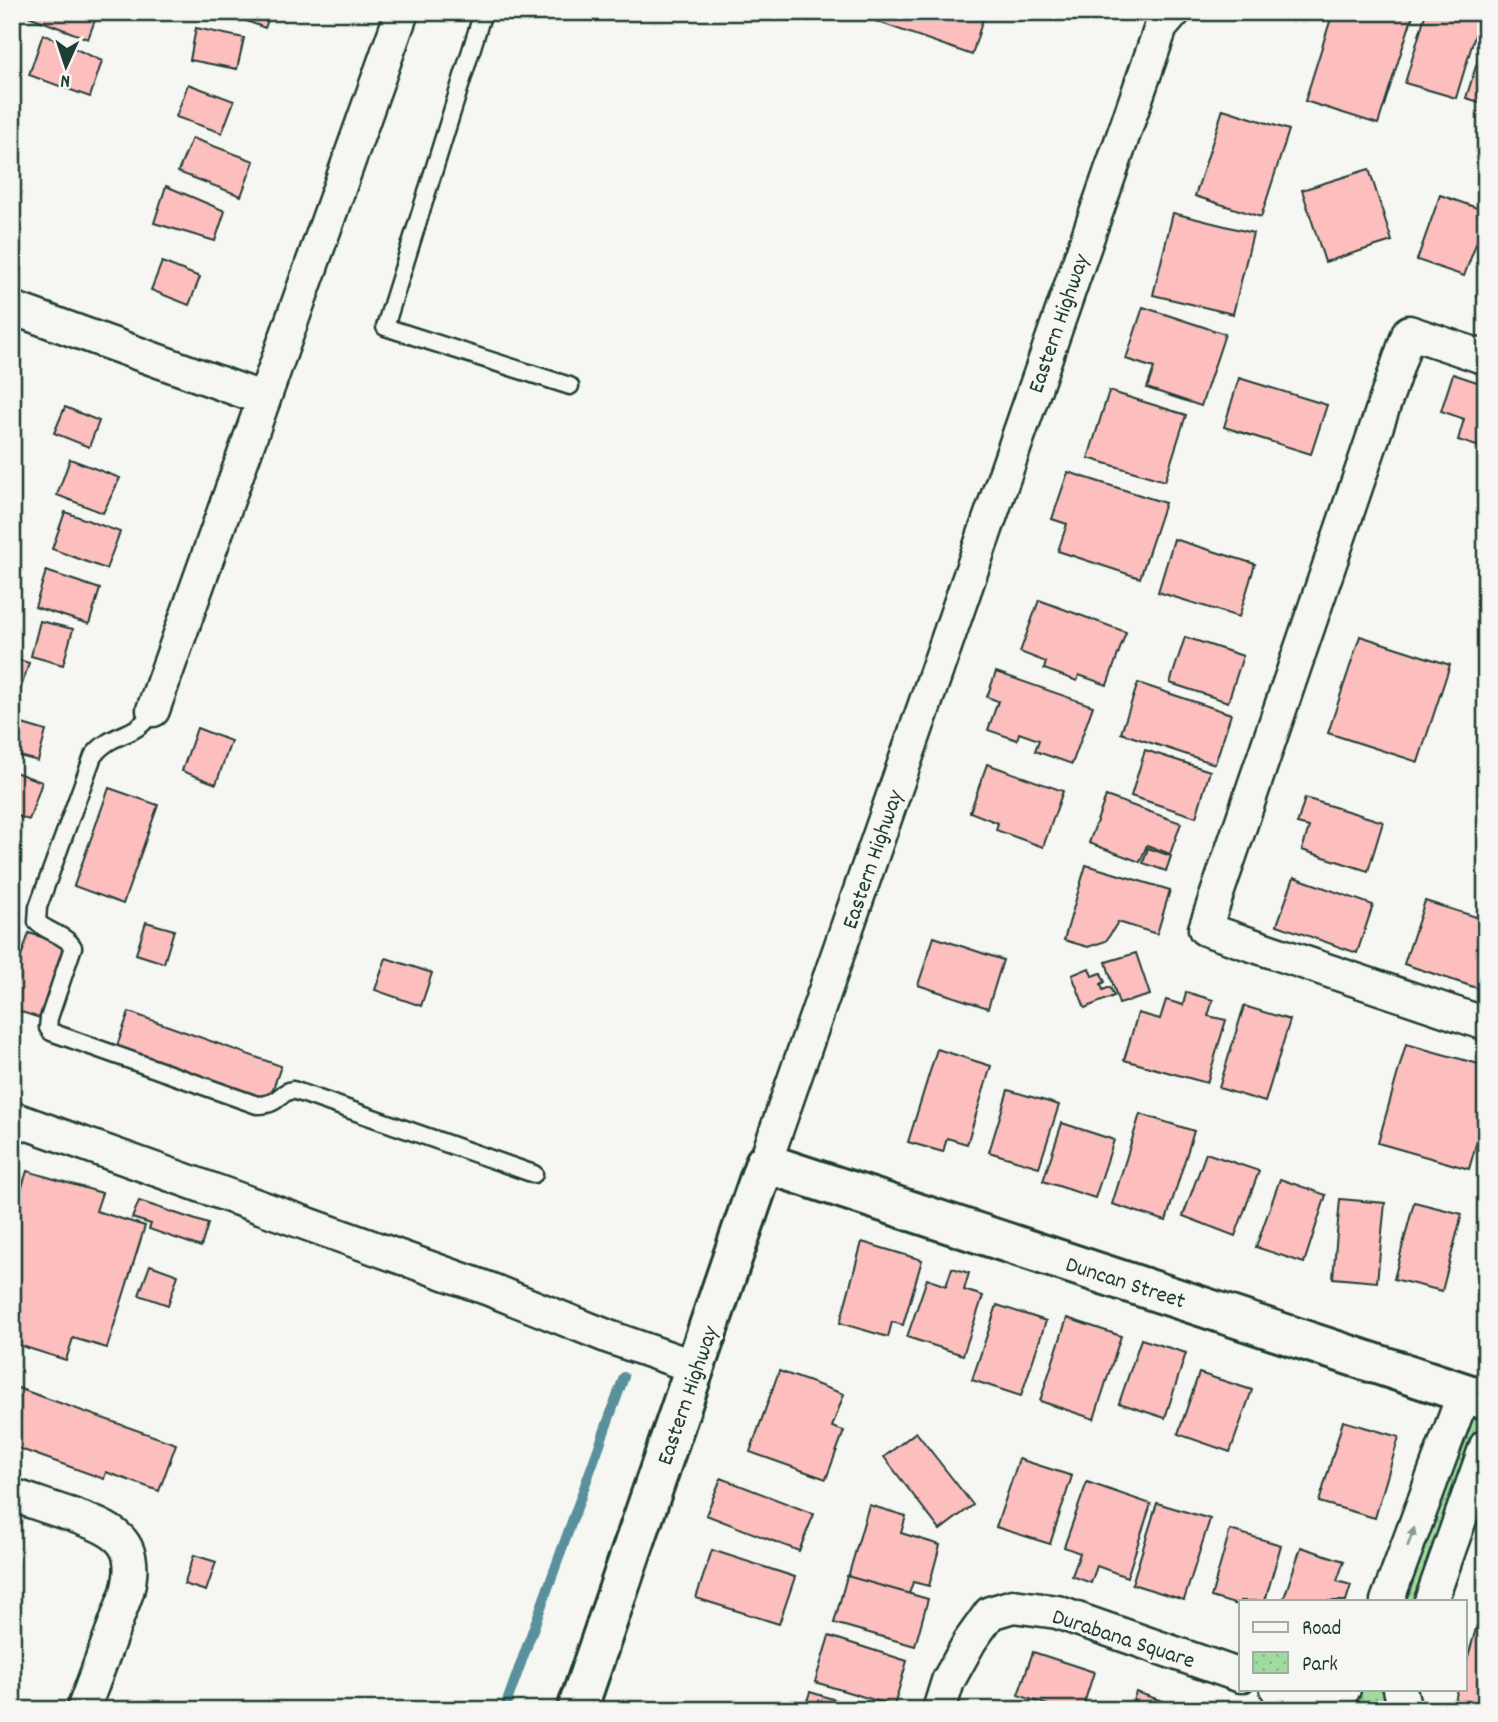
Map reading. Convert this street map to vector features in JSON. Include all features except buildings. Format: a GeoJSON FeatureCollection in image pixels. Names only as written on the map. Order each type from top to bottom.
{"type":"FeatureCollection","features":[{"type":"Feature","properties":{"kind":"street"},"geometry":{"type":"LineString","coordinates":[[153,710],[402,12]]}},
{"type":"Feature","properties":{"kind":"street","name":"Eastern Highway"},"geometry":{"type":"LineString","coordinates":[[577,1710],[1162,17]]}},
{"type":"Feature","properties":{"kind":"street"},"geometry":{"type":"LineString","coordinates":[[12,307],[264,399]]}},
{"type":"Feature","properties":{"kind":"street"},"geometry":{"type":"LineString","coordinates":[[1486,358],[1409,332],[1205,929],[1486,1024]]}},
{"type":"Feature","properties":{"kind":"street"},"geometry":{"type":"LineString","coordinates":[[12,1118],[489,1289],[695,1367]]}},
{"type":"Feature","properties":{"kind":"street","name":"Duncan Street"},"geometry":{"type":"LineString","coordinates":[[765,1163],[1479,1394]]}},
{"type":"Feature","properties":{"kind":"street"},"geometry":{"type":"LineString","coordinates":[[1387,1600],[1479,1394]]}},
{"type":"Feature","properties":{"kind":"street"},"geometry":{"type":"LineString","coordinates":[[1431,1600],[1486,1446]]}},
{"type":"Feature","properties":{"kind":"street"},"geometry":{"type":"LineString","coordinates":[[12,1494],[104,1526],[120,1539],[127,1551],[131,1577],[127,1592],[83,1710]]}},
{"type":"Feature","properties":{"kind":"street","name":"Durabana Square"},"geometry":{"type":"LineString","coordinates":[[939,1710],[948,1681],[970,1641],[990,1613],[1013,1606],[1057,1612],[1239,1675]]}},
{"type":"Feature","properties":{"kind":"street"},"geometry":{"type":"LineString","coordinates":[[1280,1690],[1298,1696],[1337,1690]]}},
{"type":"Feature","properties":{"kind":"lane"},"geometry":{"type":"LineString","coordinates":[[483,12],[385,327],[570,386]]}},
{"type":"Feature","properties":{"kind":"lane"},"geometry":{"type":"LineString","coordinates":[[153,710],[146,723],[108,741],[93,756],[37,911],[36,918],[40,926],[70,942],[73,947],[49,1018],[48,1028],[51,1032],[257,1105],[273,1103],[293,1090],[534,1174]]}},
{"type":"Feature","properties":{"kind":"green space"},"geometry":{"type":"Polygon","coordinates":[[[1468,1404],[1486,1411],[1486,1467],[1437,1600],[1393,1600],[1468,1404]]]}},
{"type":"Feature","properties":{"kind":"green space"},"geometry":{"type":"Polygon","coordinates":[[[1357,1690],[1405,1690],[1398,1710],[1312,1710],[1357,1690]]]}},
{"type":"Feature","properties":{"kind":"waterway"},"geometry":{"type":"LineString","coordinates":[[504,1710],[624,1377]]}}]}
